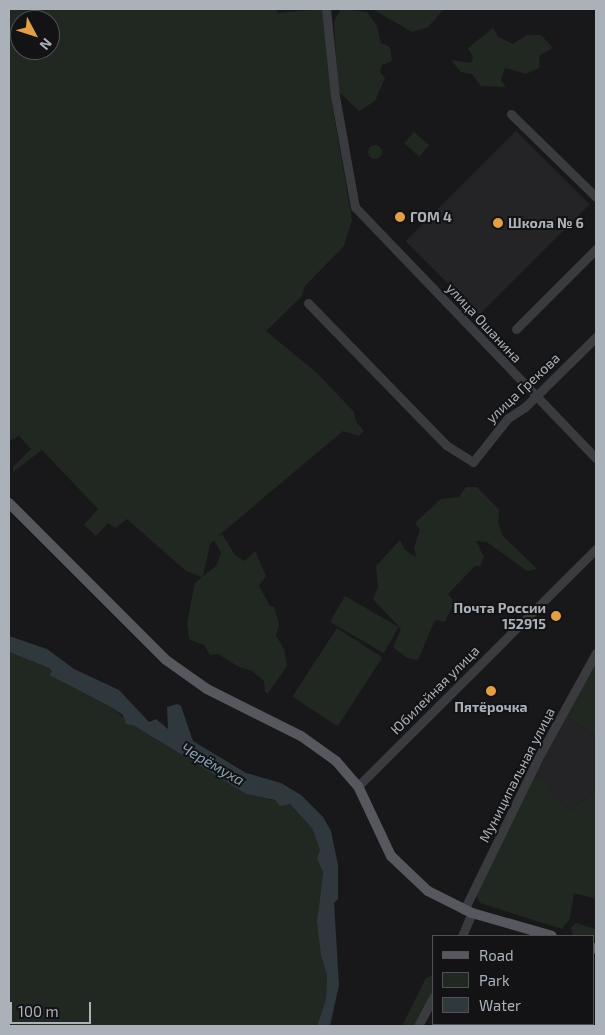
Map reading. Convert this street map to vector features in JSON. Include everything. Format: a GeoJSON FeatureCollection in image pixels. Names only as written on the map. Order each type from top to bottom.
{"type":"FeatureCollection","features":[{"type":"Feature","properties":{"kind":"main road"},"geometry":{"type":"LineString","coordinates":[[9,503],[139,636],[207,689],[312,743],[336,760],[358,786],[397,863],[428,891],[468,911],[549,935]]}},
{"type":"Feature","properties":{"kind":"street","name":"улица Ошанина"},"geometry":{"type":"LineString","coordinates":[[326,9],[335,96],[354,205],[535,397],[596,458]]}},
{"type":"Feature","properties":{"kind":"street"},"geometry":{"type":"LineString","coordinates":[[511,114],[596,197]]}},
{"type":"Feature","properties":{"kind":"street"},"geometry":{"type":"LineString","coordinates":[[516,329],[596,249]]}},
{"type":"Feature","properties":{"kind":"street","name":"улица Грекова"},"geometry":{"type":"LineString","coordinates":[[308,303],[446,445],[473,462],[508,418],[535,397],[596,337]]}},
{"type":"Feature","properties":{"kind":"street"},"geometry":{"type":"LineString","coordinates":[[589,451],[596,444]]}},
{"type":"Feature","properties":{"kind":"street","name":"Юбилейная улица"},"geometry":{"type":"LineString","coordinates":[[358,786],[596,549]]}},
{"type":"Feature","properties":{"kind":"street","name":"Муниципальная улица"},"geometry":{"type":"LineString","coordinates":[[462,935],[468,911],[538,758],[596,653]]}},
{"type":"Feature","properties":{"kind":"street"},"geometry":{"type":"LineString","coordinates":[[418,1026],[432,1000]]}},
{"type":"Feature","properties":{"kind":"shaded area","name":"Школа № 6"},"geometry":{"type":"Polygon","coordinates":[[[516,131],[590,205],[479,315],[406,241],[516,131]]]}},
{"type":"Feature","properties":{"kind":"shaded area"},"geometry":{"type":"Polygon","coordinates":[[[565,716],[596,736],[596,791],[571,810],[545,792],[533,775],[565,716]]]}},
{"type":"Feature","properties":{"kind":"green space"},"geometry":{"type":"Polygon","coordinates":[[[9,9],[275,9],[278,13],[324,9],[332,104],[352,220],[344,246],[305,286],[302,296],[266,331],[318,374],[354,412],[356,422],[364,431],[359,436],[343,431],[217,537],[222,534],[235,555],[245,561],[255,551],[266,576],[259,586],[270,606],[274,607],[279,624],[276,636],[284,649],[287,666],[268,693],[265,692],[264,681],[252,671],[239,667],[218,654],[210,655],[204,645],[189,639],[187,624],[192,597],[195,583],[202,577],[186,571],[127,519],[115,528],[108,523],[96,536],[84,525],[98,509],[42,450],[13,472],[13,467],[31,449],[19,436],[9,441],[9,9]],[[214,540],[210,544],[203,576],[216,566],[221,553],[214,540]]]}},
{"type":"Feature","properties":{"kind":"green space"},"geometry":{"type":"Polygon","coordinates":[[[341,9],[367,12],[377,26],[381,43],[390,47],[392,61],[382,65],[380,72],[385,78],[375,101],[359,111],[338,91],[334,21],[341,9]]]}},
{"type":"Feature","properties":{"kind":"green space"},"geometry":{"type":"Polygon","coordinates":[[[372,9],[444,9],[428,27],[412,32],[372,9]]]}},
{"type":"Feature","properties":{"kind":"green space"},"geometry":{"type":"Polygon","coordinates":[[[493,28],[498,37],[513,44],[527,35],[541,35],[553,48],[540,55],[539,68],[526,74],[505,68],[501,80],[506,87],[481,86],[472,74],[461,72],[451,60],[471,63],[473,57],[468,48],[493,28]]]}},
{"type":"Feature","properties":{"kind":"green space"},"geometry":{"type":"Polygon","coordinates":[[[414,132],[429,145],[419,156],[404,143],[414,132]]]}},
{"type":"Feature","properties":{"kind":"green space"},"geometry":{"type":"Polygon","coordinates":[[[372,145],[378,145],[382,152],[378,159],[372,159],[368,155],[368,149],[372,145]]]}},
{"type":"Feature","properties":{"kind":"green space"},"geometry":{"type":"Polygon","coordinates":[[[466,487],[477,487],[499,510],[498,522],[503,536],[537,569],[527,571],[487,542],[476,541],[484,557],[480,566],[475,566],[448,594],[452,599],[452,606],[445,622],[435,620],[418,660],[407,658],[393,647],[401,629],[373,599],[378,587],[376,566],[400,540],[405,550],[416,557],[414,548],[420,530],[415,523],[441,499],[459,497],[466,487]]]}},
{"type":"Feature","properties":{"kind":"green space"},"geometry":{"type":"Polygon","coordinates":[[[345,596],[399,627],[384,653],[330,622],[345,596]]]}},
{"type":"Feature","properties":{"kind":"green space"},"geometry":{"type":"Polygon","coordinates":[[[337,628],[382,657],[338,726],[292,697],[337,628]]]}},
{"type":"Feature","properties":{"kind":"green space"},"geometry":{"type":"Polygon","coordinates":[[[9,652],[49,668],[52,671],[49,675],[109,706],[133,725],[246,794],[290,804],[312,828],[320,850],[317,858],[323,873],[317,921],[327,975],[326,999],[317,1026],[9,1026],[9,652]]]}},
{"type":"Feature","properties":{"kind":"green space"},"geometry":{"type":"Polygon","coordinates":[[[596,658],[596,736],[565,716],[596,658]]]}},
{"type":"Feature","properties":{"kind":"green space"},"geometry":{"type":"Polygon","coordinates":[[[533,775],[550,786],[546,792],[571,810],[596,791],[596,899],[574,893],[570,918],[562,929],[480,903],[477,898],[476,892],[533,775]]]}},
{"type":"Feature","properties":{"kind":"green space"},"geometry":{"type":"Polygon","coordinates":[[[576,923],[596,929],[596,941],[595,935],[573,935],[571,928],[576,923]]]}},
{"type":"Feature","properties":{"kind":"green space"},"geometry":{"type":"Polygon","coordinates":[[[432,975],[432,997],[417,1026],[402,1026],[426,978],[432,975]]]}},
{"type":"Feature","properties":{"kind":"water","name":"Черёмуха"},"geometry":{"type":"Polygon","coordinates":[[[9,636],[47,649],[74,669],[119,690],[149,722],[156,719],[168,729],[167,707],[177,704],[181,706],[193,741],[246,773],[281,783],[301,795],[323,817],[331,831],[338,865],[338,899],[334,903],[339,985],[330,1026],[317,1026],[326,999],[327,975],[321,955],[317,921],[323,873],[317,858],[320,850],[312,828],[290,804],[280,806],[275,800],[246,794],[133,725],[126,724],[123,715],[109,706],[49,675],[52,671],[49,668],[9,652],[9,636]]]}},
{"type":"Feature","properties":{"kind":"place","name":"ГОМ 4"},"geometry":{"type":"Point","coordinates":[400,217]}},
{"type":"Feature","properties":{"kind":"place","name":"Школа № 6"},"geometry":{"type":"Point","coordinates":[498,223]}},
{"type":"Feature","properties":{"kind":"place","name":"Почта России 152915"},"geometry":{"type":"Point","coordinates":[556,616]}},
{"type":"Feature","properties":{"kind":"place","name":"Пятёрочка"},"geometry":{"type":"Point","coordinates":[491,691]}}]}
